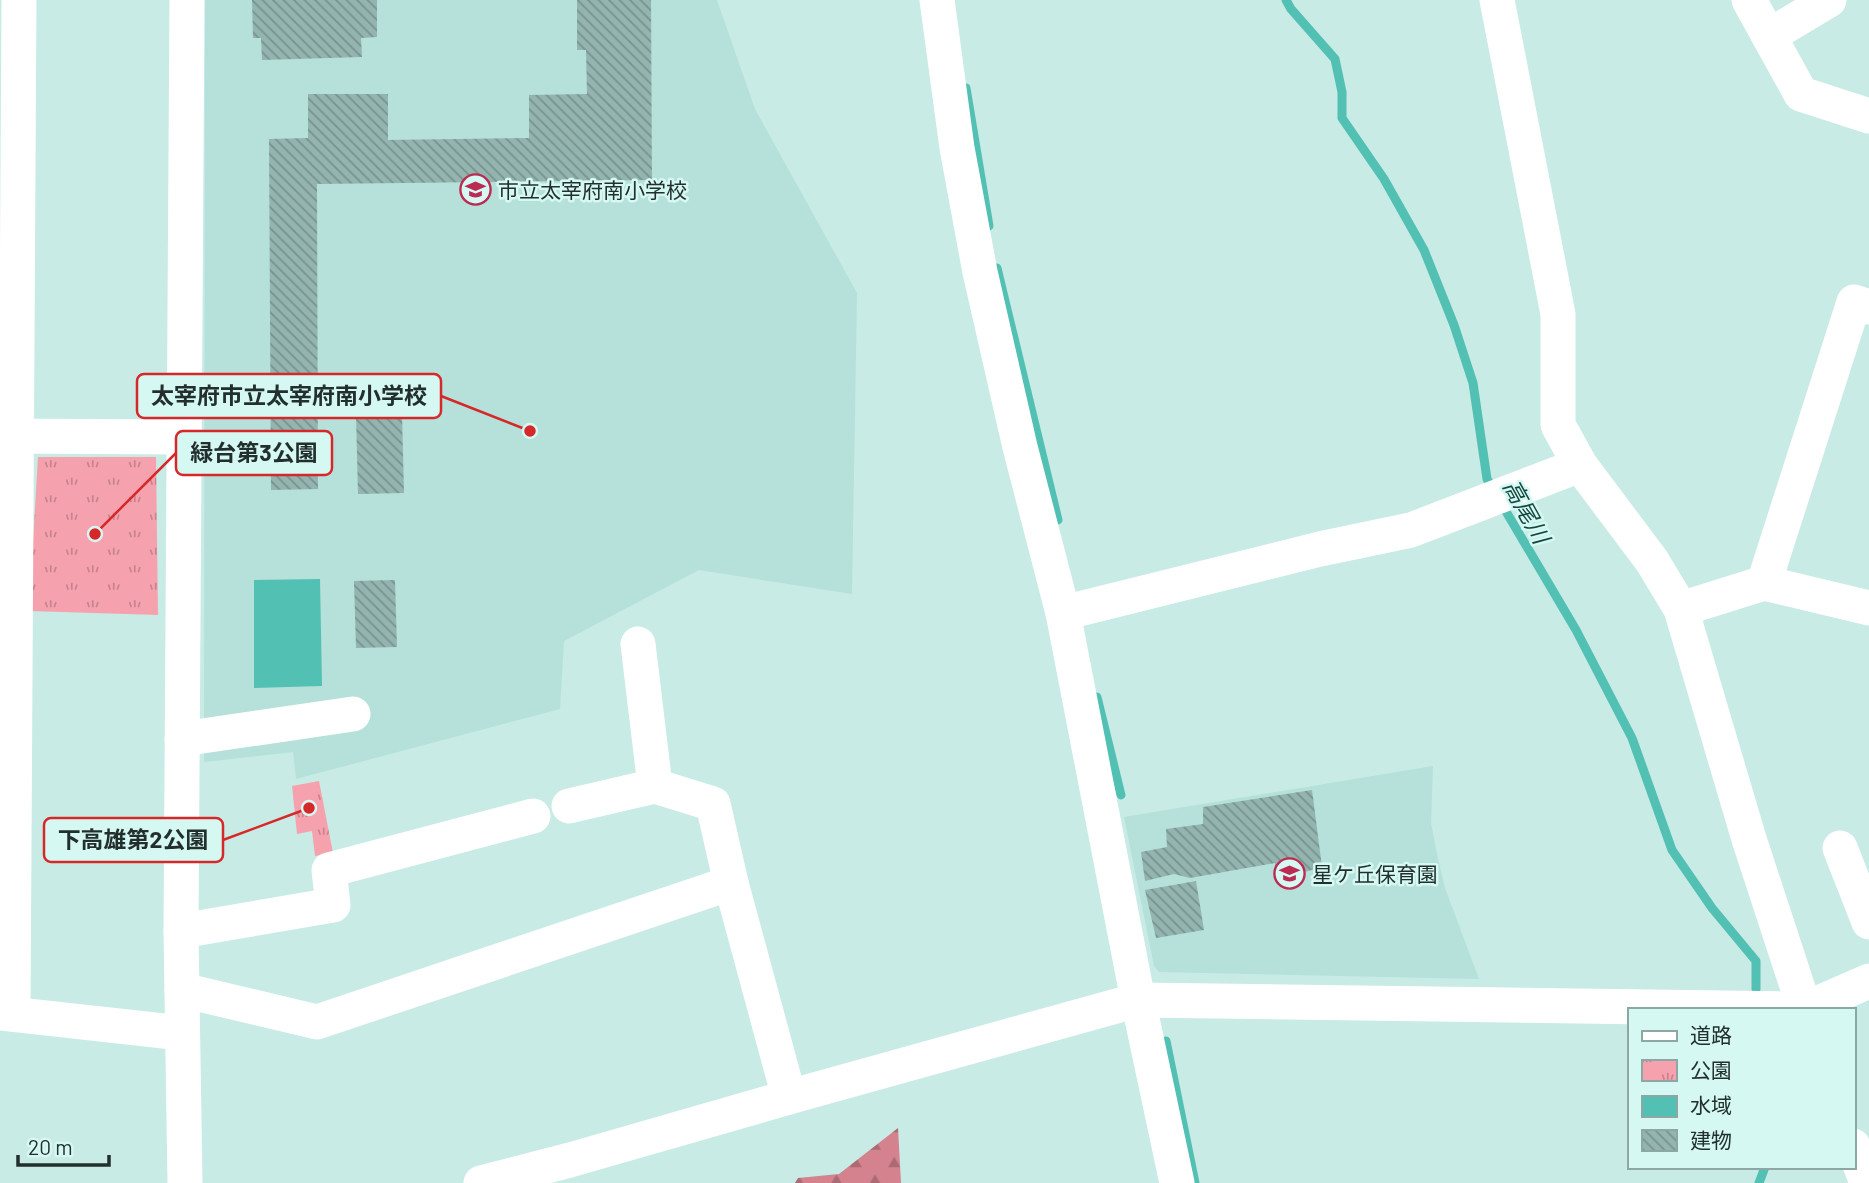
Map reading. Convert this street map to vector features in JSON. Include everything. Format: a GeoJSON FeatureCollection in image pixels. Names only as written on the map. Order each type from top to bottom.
{"type":"FeatureCollection","features":[{"type":"Feature","properties":{"kind":"street"},"geometry":{"type":"LineString","coordinates":[[19,0],[8,436],[7,1014],[182,1033]]}},
{"type":"Feature","properties":{"kind":"street"},"geometry":{"type":"LineString","coordinates":[[185,1183],[181,931],[187,0]]}},
{"type":"Feature","properties":{"kind":"street"},"geometry":{"type":"LineString","coordinates":[[937,0],[957,148],[980,272],[1020,447],[1063,613],[1138,1000],[1177,1183]]}},
{"type":"Feature","properties":{"kind":"street"},"geometry":{"type":"LineString","coordinates":[[1749,0],[1801,94],[1869,116]]}},
{"type":"Feature","properties":{"kind":"street"},"geometry":{"type":"LineString","coordinates":[[1769,36],[1829,0]]}},
{"type":"Feature","properties":{"kind":"street"},"geometry":{"type":"LineString","coordinates":[[1504,1],[1558,314],[1558,425],[1580,465],[1652,561],[1681,609],[1749,839],[1804,1008]]}},
{"type":"Feature","properties":{"kind":"street"},"geometry":{"type":"LineString","coordinates":[[1765,583],[1853,302],[1869,307]]}},
{"type":"Feature","properties":{"kind":"street"},"geometry":{"type":"LineString","coordinates":[[8,436],[184,437]]}},
{"type":"Feature","properties":{"kind":"street"},"geometry":{"type":"LineString","coordinates":[[1063,613],[1320,549],[1411,530],[1580,465]]}},
{"type":"Feature","properties":{"kind":"street"},"geometry":{"type":"LineString","coordinates":[[1681,609],[1765,583],[1869,608]]}},
{"type":"Feature","properties":{"kind":"street"},"geometry":{"type":"LineString","coordinates":[[638,644],[655,786]]}},
{"type":"Feature","properties":{"kind":"street"},"geometry":{"type":"LineString","coordinates":[[182,739],[353,714]]}},
{"type":"Feature","properties":{"kind":"street"},"geometry":{"type":"LineString","coordinates":[[569,806],[655,786],[713,804],[789,1097]]}},
{"type":"Feature","properties":{"kind":"street"},"geometry":{"type":"LineString","coordinates":[[181,931],[333,905],[329,870],[533,816]]}},
{"type":"Feature","properties":{"kind":"street"},"geometry":{"type":"LineString","coordinates":[[1840,848],[1869,922]]}},
{"type":"Feature","properties":{"kind":"street"},"geometry":{"type":"LineString","coordinates":[[183,990],[317,1022],[732,883]]}},
{"type":"Feature","properties":{"kind":"street"},"geometry":{"type":"LineString","coordinates":[[1809,1008],[1869,981]]}},
{"type":"Feature","properties":{"kind":"street"},"geometry":{"type":"LineString","coordinates":[[481,1183],[570,1172],[789,1097],[1138,1000],[1672,1008]]}},
{"type":"Feature","properties":{"kind":"street"},"geometry":{"type":"LineString","coordinates":[[1855,1153],[1863,1183]]}},
{"type":"Feature","properties":{"kind":"shaded area"},"geometry":{"type":"Polygon","coordinates":[[[205,0],[717,0],[755,109],[857,293],[852,594],[699,570],[564,641],[560,709],[296,779],[293,752],[204,762],[205,0]]]}},
{"type":"Feature","properties":{"kind":"shaded area","name":"星ケ丘保育園"},"geometry":{"type":"Polygon","coordinates":[[[1433,766],[1431,823],[1438,859],[1445,888],[1479,979],[1159,972],[1154,966],[1124,817],[1433,766]]]}},
{"type":"Feature","properties":{"kind":"green space"},"geometry":{"type":"Polygon","coordinates":[[[38,457],[156,457],[158,615],[29,611],[38,457]]]}},
{"type":"Feature","properties":{"kind":"green space"},"geometry":{"type":"Polygon","coordinates":[[[319,781],[333,853],[315,856],[312,831],[297,834],[292,786],[319,781]]]}},
{"type":"Feature","properties":{"kind":"green space"},"geometry":{"type":"Polygon","coordinates":[[[898,1128],[901,1183],[795,1183],[798,1178],[839,1174],[898,1128]]]}},
{"type":"Feature","properties":{"kind":"water"},"geometry":{"type":"Polygon","coordinates":[[[320,579],[322,686],[254,688],[254,580],[320,579]]]}},
{"type":"Feature","properties":{"kind":"building"},"geometry":{"type":"Polygon","coordinates":[[[252,0],[377,0],[377,37],[361,38],[362,57],[262,60],[261,38],[253,38],[252,0]]]}},
{"type":"Feature","properties":{"kind":"building"},"geometry":{"type":"Polygon","coordinates":[[[577,0],[651,0],[652,180],[317,184],[318,489],[271,490],[269,139],[308,138],[308,94],[388,94],[388,140],[529,138],[529,95],[587,94],[586,50],[577,50],[577,0]]]}},
{"type":"Feature","properties":{"kind":"building"},"geometry":{"type":"Polygon","coordinates":[[[401,375],[404,493],[358,494],[355,376],[401,375]]]}},
{"type":"Feature","properties":{"kind":"building"},"geometry":{"type":"Polygon","coordinates":[[[395,580],[397,647],[356,648],[354,581],[395,580]]]}},
{"type":"Feature","properties":{"kind":"building"},"geometry":{"type":"Polygon","coordinates":[[[1312,790],[1322,867],[1298,874],[1296,881],[1278,883],[1275,863],[1190,878],[1174,874],[1145,881],[1141,852],[1167,847],[1166,829],[1203,824],[1203,807],[1312,790]]]}},
{"type":"Feature","properties":{"kind":"building"},"geometry":{"type":"Polygon","coordinates":[[[1196,881],[1204,930],[1156,938],[1145,890],[1196,881]]]}},
{"type":"Feature","properties":{"kind":"waterway","name":"高尾川"},"geometry":{"type":"LineString","coordinates":[[1286,0],[1335,59],[1342,92],[1342,118],[1384,179],[1424,250],[1454,325],[1473,383],[1487,479],[1494,491]]}},
{"type":"Feature","properties":{"kind":"waterway"},"geometry":{"type":"LineString","coordinates":[[966,88],[989,226]]}},
{"type":"Feature","properties":{"kind":"waterway"},"geometry":{"type":"LineString","coordinates":[[997,268],[1058,520]]}},
{"type":"Feature","properties":{"kind":"waterway","name":"高尾川"},"geometry":{"type":"LineString","coordinates":[[1501,503],[1576,630],[1632,738],[1672,850],[1712,908],[1756,961],[1756,989]]}},
{"type":"Feature","properties":{"kind":"waterway"},"geometry":{"type":"LineString","coordinates":[[1097,697],[1121,795]]}},
{"type":"Feature","properties":{"kind":"waterway"},"geometry":{"type":"LineString","coordinates":[[1166,1041],[1195,1183]]}},
{"type":"Feature","properties":{"kind":"waterway","name":"高尾川"},"geometry":{"type":"LineString","coordinates":[[1759,1183],[1764,1169]]}},
{"type":"Feature","properties":{"kind":"place","name":"市立太宰府南小学校"},"geometry":{"type":"Point","coordinates":[475,189]}},
{"type":"Feature","properties":{"kind":"place","name":"太宰府市立太宰府南小学校"},"geometry":{"type":"Point","coordinates":[530,431]}},
{"type":"Feature","properties":{"kind":"place","name":"緑台第3公園"},"geometry":{"type":"Point","coordinates":[95,534]}},
{"type":"Feature","properties":{"kind":"place","name":"下高雄第2公園"},"geometry":{"type":"Point","coordinates":[309,808]}},
{"type":"Feature","properties":{"kind":"place","name":"星ケ丘保育園"},"geometry":{"type":"Point","coordinates":[1289,873]}}]}
